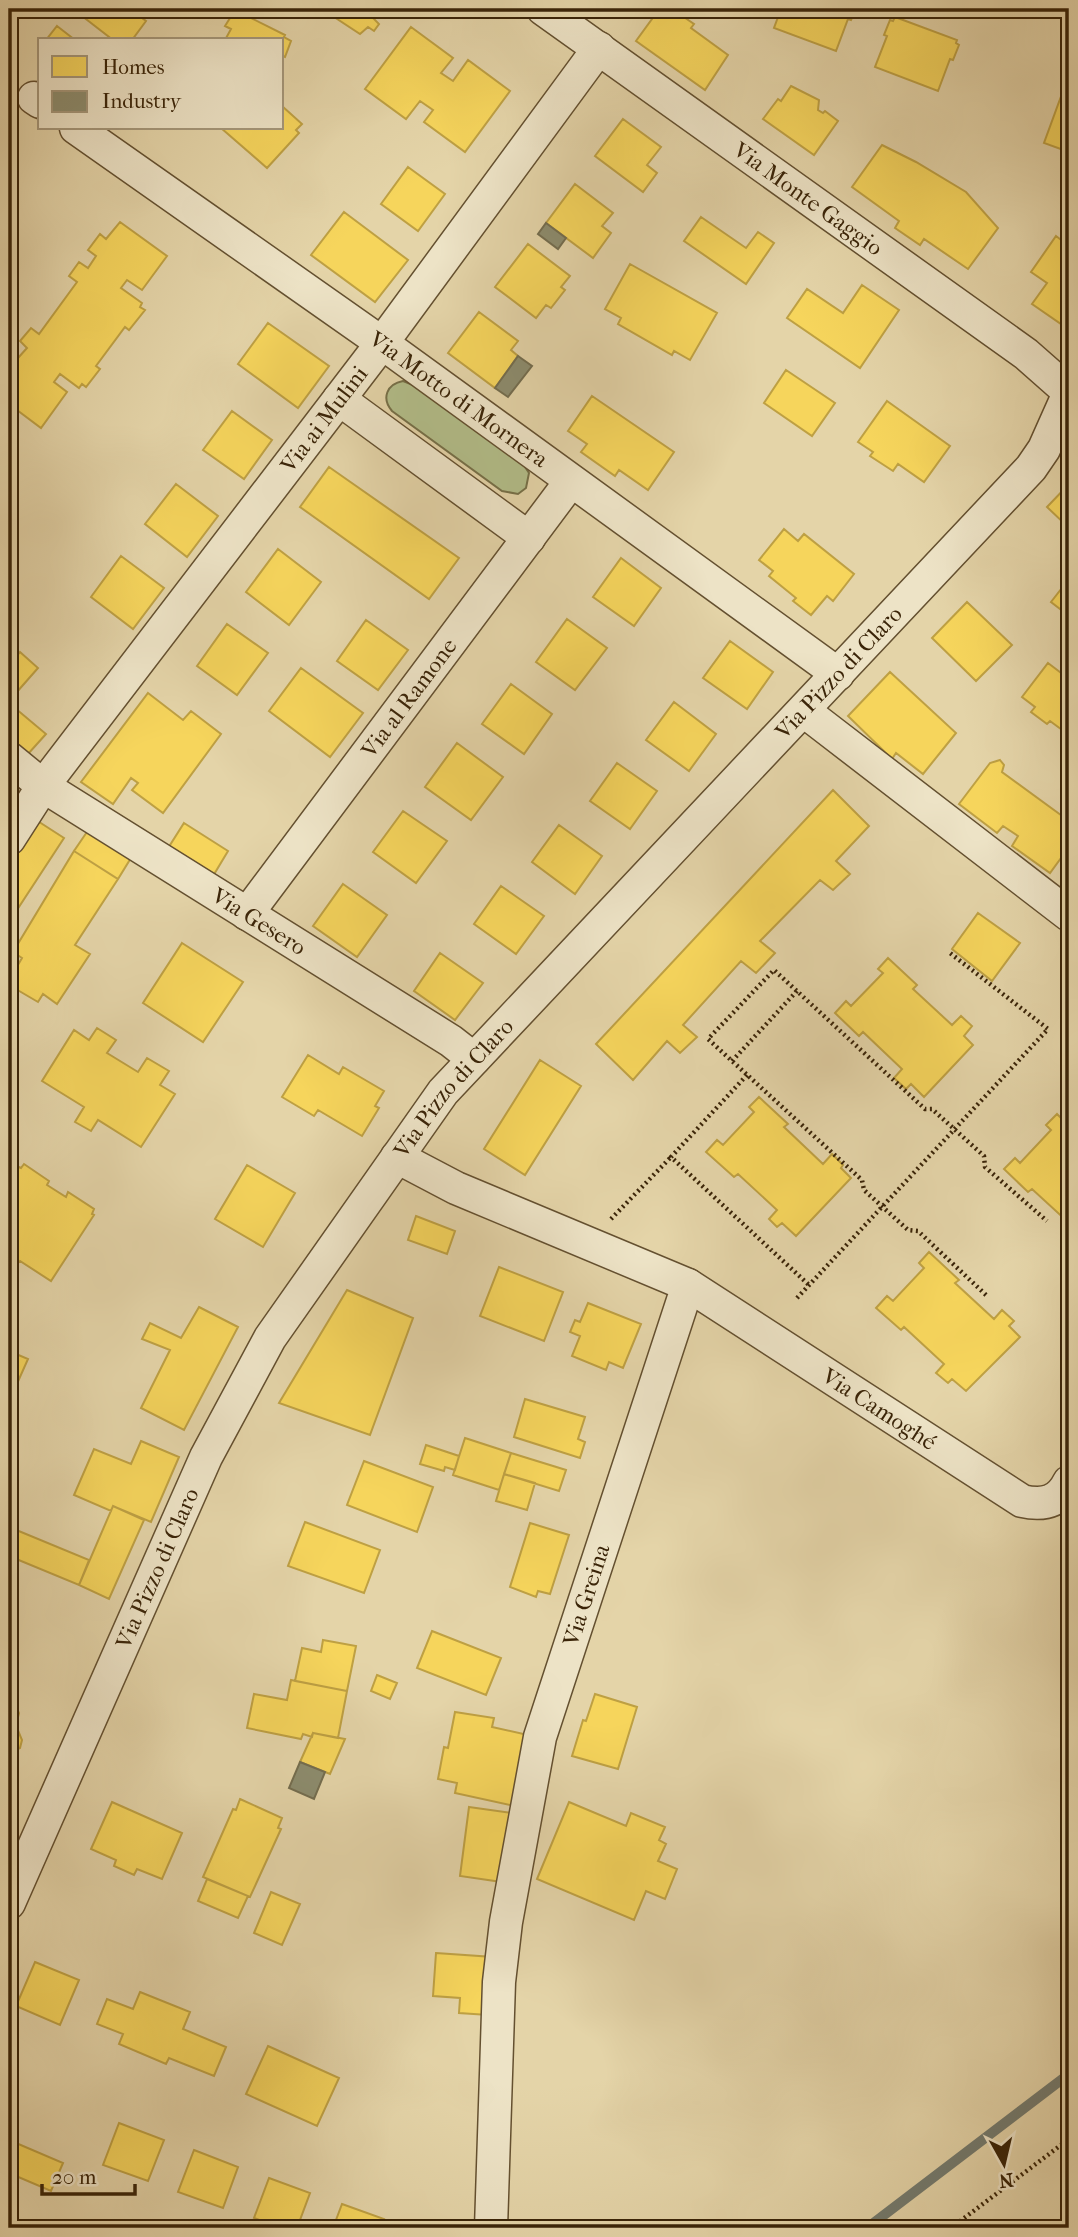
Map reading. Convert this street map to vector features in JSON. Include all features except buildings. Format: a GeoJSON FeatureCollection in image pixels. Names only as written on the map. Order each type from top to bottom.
{"type":"FeatureCollection","features":[{"type":"Feature","properties":{"kind":"street","name":"Via Monte Gaggio"},"geometry":{"type":"LineString","coordinates":[[542,9],[1026,354],[1069,393]]}},
{"type":"Feature","properties":{"kind":"street","name":"Via ai Mulini"},"geometry":{"type":"LineString","coordinates":[[43,786],[382,343],[599,48]]}},
{"type":"Feature","properties":{"kind":"street","name":"Via Motto di Mornera"},"geometry":{"type":"LineString","coordinates":[[79,130],[382,343],[838,674]]}},
{"type":"Feature","properties":{"kind":"street","name":"Via Pizzo di Claro"},"geometry":{"type":"LineString","coordinates":[[9,1903],[17,1861],[206,1457],[270,1338],[397,1157],[443,1092],[1031,468],[1044,449],[1069,393]]}},
{"type":"Feature","properties":{"kind":"street"},"geometry":{"type":"LineString","coordinates":[[339,399],[529,538]]}},
{"type":"Feature","properties":{"kind":"street","name":"Via al Ramone"},"geometry":{"type":"LineString","coordinates":[[247,914],[571,481]]}},
{"type":"Feature","properties":{"kind":"street"},"geometry":{"type":"LineString","coordinates":[[804,711],[1069,915]]}},
{"type":"Feature","properties":{"kind":"street","name":"Via Gesero"},"geometry":{"type":"LineString","coordinates":[[9,758],[43,786],[451,1041],[474,1059]]}},
{"type":"Feature","properties":{"kind":"street"},"geometry":{"type":"LineString","coordinates":[[9,839],[43,786]]}},
{"type":"Feature","properties":{"kind":"street"},"geometry":{"type":"LineString","coordinates":[[397,1157],[456,1188],[688,1285]]}},
{"type":"Feature","properties":{"kind":"street","name":"Via Camoghé"},"geometry":{"type":"LineString","coordinates":[[688,1285],[1022,1501],[1045,1503],[1055,1499],[1069,1482]]}},
{"type":"Feature","properties":{"kind":"street","name":"Via Greina"},"geometry":{"type":"LineString","coordinates":[[491,2228],[499,1982],[506,1922],[540,1737],[688,1285]]}},
{"type":"Feature","properties":{"kind":"path"},"geometry":{"type":"LineString","coordinates":[[797,1298],[1048,1030],[950,953]]}},
{"type":"Feature","properties":{"kind":"path"},"geometry":{"type":"LineString","coordinates":[[986,1296],[918,1231],[908,1230],[864,1190],[862,1180],[708,1040],[774,970],[925,1109],[932,1109],[954,1128],[984,1156],[985,1167],[1047,1222]]}},
{"type":"Feature","properties":{"kind":"path"},"geometry":{"type":"LineString","coordinates":[[732,1061],[797,991]]}},
{"type":"Feature","properties":{"kind":"path"},"geometry":{"type":"LineString","coordinates":[[587,1243],[747,1075]]}},
{"type":"Feature","properties":{"kind":"path"},"geometry":{"type":"LineString","coordinates":[[671,1157],[809,1284]]}},
{"type":"Feature","properties":{"kind":"path"},"geometry":{"type":"LineString","coordinates":[[951,2228],[1069,2139]]}},
{"type":"Feature","properties":{"kind":"green space"},"geometry":{"type":"Polygon","coordinates":[[[403,381],[413,385],[523,464],[529,473],[526,488],[518,494],[502,491],[392,411],[387,401],[387,392],[393,385],[403,381]]]}},
{"type":"Feature","properties":{"kind":"waterway"},"geometry":{"type":"LineString","coordinates":[[867,2228],[1069,2074]]}}]}
